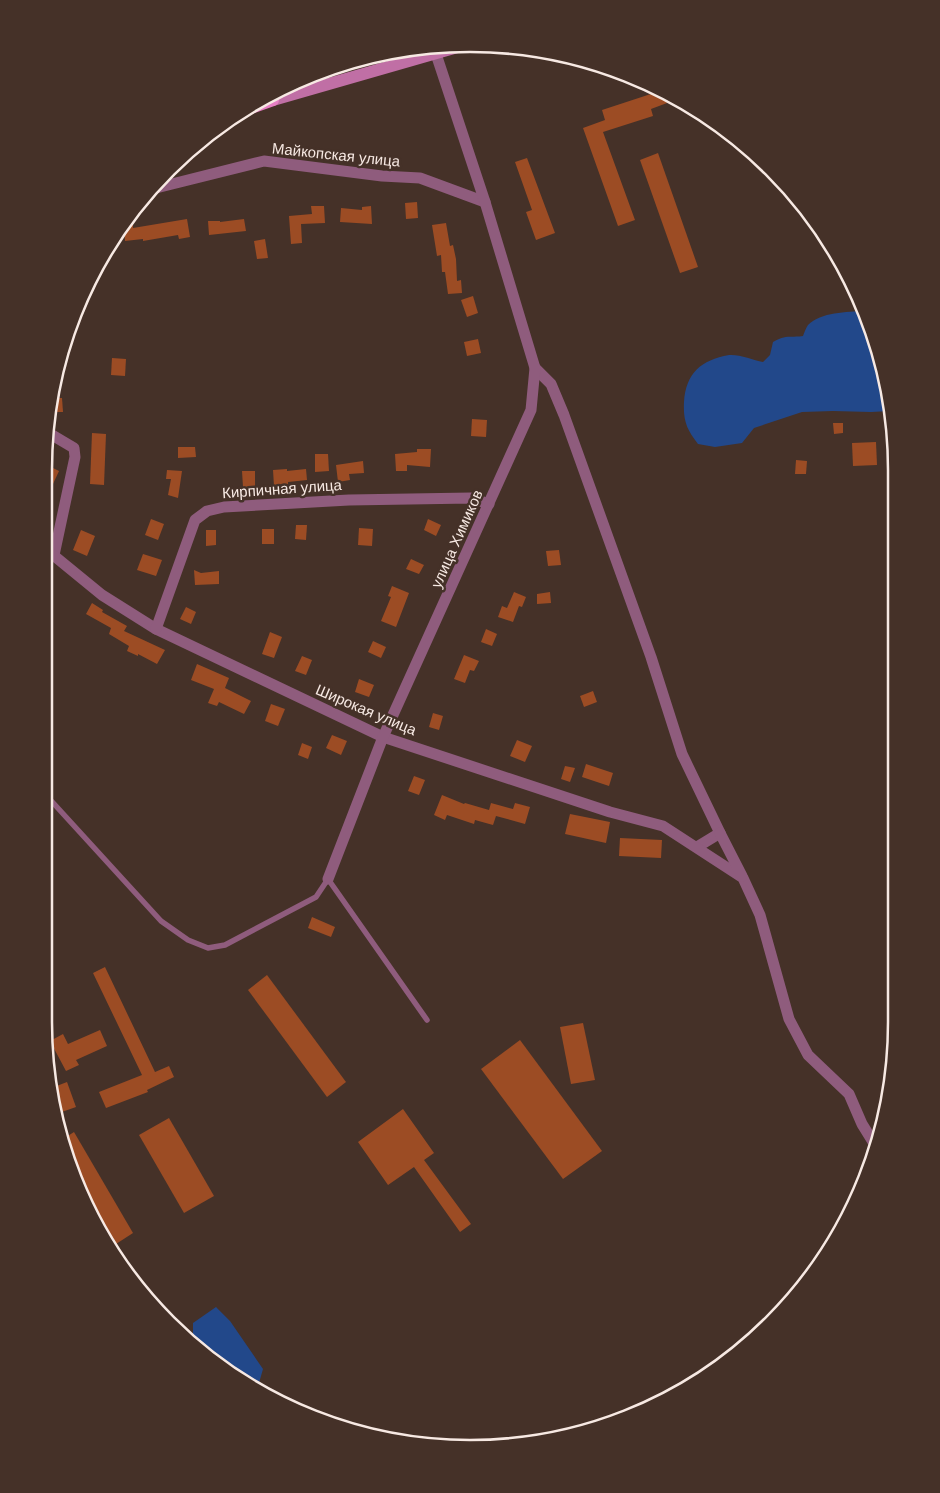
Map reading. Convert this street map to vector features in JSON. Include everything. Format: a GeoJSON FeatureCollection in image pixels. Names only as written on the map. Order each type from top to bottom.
{"type":"FeatureCollection","features":[{"type":"Feature","properties":{"kind":"street","name":"улица Химиков"},"geometry":{"type":"LineString","coordinates":[[328,879],[383,737],[531,410],[535,368],[443,53]]}},
{"type":"Feature","properties":{"kind":"street"},"geometry":{"type":"LineString","coordinates":[[297,90],[423,55]]}},
{"type":"Feature","properties":{"kind":"street","name":"Майкопская улица"},"geometry":{"type":"LineString","coordinates":[[165,186],[264,162],[382,176],[420,178],[485,202]]}},
{"type":"Feature","properties":{"kind":"street"},"geometry":{"type":"LineString","coordinates":[[535,368],[551,384],[564,415],[651,657],[682,754],[760,915],[789,1018],[808,1055],[849,1094],[862,1124],[871,1138]]}},
{"type":"Feature","properties":{"kind":"street"},"geometry":{"type":"LineString","coordinates":[[52,544],[75,458],[74,448],[54,436]]}},
{"type":"Feature","properties":{"kind":"street","name":"Кирпичная улица"},"geometry":{"type":"LineString","coordinates":[[156,629],[195,520],[207,511],[224,507],[359,500],[471,498],[489,504]]}},
{"type":"Feature","properties":{"kind":"street","name":"Широкая улица"},"geometry":{"type":"LineString","coordinates":[[52,554],[102,595],[156,629],[383,737],[610,812],[663,826],[743,878]]}},
{"type":"Feature","properties":{"kind":"street"},"geometry":{"type":"LineString","coordinates":[[697,847],[720,833]]}},
{"type":"Feature","properties":{"kind":"lane"},"geometry":{"type":"LineString","coordinates":[[52,802],[161,922],[188,940],[208,948],[225,945],[316,897],[328,879],[427,1020]]}},
{"type":"Feature","properties":{"kind":"water"},"geometry":{"type":"Polygon","coordinates":[[[857,312],[865,336],[873,362],[883,411],[802,412],[754,428],[742,443],[715,447],[698,444],[686,425],[684,402],[688,383],[703,364],[729,355],[742,356],[763,362],[770,355],[773,342],[785,337],[803,336],[808,325],[820,317],[857,312]]]}},
{"type":"Feature","properties":{"kind":"water"},"geometry":{"type":"Polygon","coordinates":[[[216,1307],[230,1321],[263,1369],[260,1384],[195,1337],[193,1335],[193,1323],[216,1307]]]}},
{"type":"Feature","properties":{"kind":"building"},"geometry":{"type":"Polygon","coordinates":[[[651,94],[667,103],[651,109],[653,116],[603,132],[635,220],[618,226],[583,128],[605,120],[602,110],[651,94]]]}},
{"type":"Feature","properties":{"kind":"building"},"geometry":{"type":"Polygon","coordinates":[[[658,153],[698,267],[680,273],[640,160],[658,153]]]}},
{"type":"Feature","properties":{"kind":"building"},"geometry":{"type":"Polygon","coordinates":[[[527,158],[555,233],[536,240],[526,212],[532,210],[515,162],[527,158]]]}},
{"type":"Feature","properties":{"kind":"building"},"geometry":{"type":"Polygon","coordinates":[[[417,202],[418,218],[406,219],[405,203],[417,202]]]}},
{"type":"Feature","properties":{"kind":"building"},"geometry":{"type":"Polygon","coordinates":[[[311,206],[324,206],[325,223],[301,224],[302,243],[291,244],[289,216],[312,214],[311,206]]]}},
{"type":"Feature","properties":{"kind":"building"},"geometry":{"type":"Polygon","coordinates":[[[371,206],[372,224],[340,222],[341,208],[362,210],[362,207],[371,206]]]}},
{"type":"Feature","properties":{"kind":"building"},"geometry":{"type":"Polygon","coordinates":[[[187,219],[190,237],[179,239],[178,235],[143,241],[143,239],[125,241],[125,236],[133,224],[133,228],[187,219]]]}},
{"type":"Feature","properties":{"kind":"building"},"geometry":{"type":"Polygon","coordinates":[[[244,219],[246,231],[209,235],[208,221],[220,222],[244,219]]]}},
{"type":"Feature","properties":{"kind":"building"},"geometry":{"type":"Polygon","coordinates":[[[446,223],[450,246],[453,245],[456,259],[457,281],[461,280],[462,293],[448,294],[445,272],[442,272],[441,255],[437,256],[432,225],[446,223]]]}},
{"type":"Feature","properties":{"kind":"building"},"geometry":{"type":"Polygon","coordinates":[[[265,239],[268,258],[257,259],[254,241],[265,239]]]}},
{"type":"Feature","properties":{"kind":"building"},"geometry":{"type":"Polygon","coordinates":[[[473,296],[478,313],[467,317],[461,300],[473,296]]]}},
{"type":"Feature","properties":{"kind":"building"},"geometry":{"type":"Polygon","coordinates":[[[478,339],[481,353],[467,356],[464,342],[478,339]]]}},
{"type":"Feature","properties":{"kind":"building"},"geometry":{"type":"Polygon","coordinates":[[[112,358],[126,359],[125,376],[111,375],[112,358]]]}},
{"type":"Feature","properties":{"kind":"building"},"geometry":{"type":"Polygon","coordinates":[[[59,398],[62,398],[63,412],[57,412],[59,398]]]}},
{"type":"Feature","properties":{"kind":"building"},"geometry":{"type":"Polygon","coordinates":[[[472,419],[487,420],[486,437],[471,436],[472,419]]]}},
{"type":"Feature","properties":{"kind":"building"},"geometry":{"type":"Polygon","coordinates":[[[833,423],[843,423],[843,433],[834,434],[833,423]]]}},
{"type":"Feature","properties":{"kind":"building"},"geometry":{"type":"Polygon","coordinates":[[[92,433],[106,434],[104,485],[90,484],[92,433]]]}},
{"type":"Feature","properties":{"kind":"building"},"geometry":{"type":"Polygon","coordinates":[[[876,442],[877,465],[853,466],[852,443],[876,442]]]}},
{"type":"Feature","properties":{"kind":"building"},"geometry":{"type":"Polygon","coordinates":[[[178,447],[195,447],[196,457],[178,458],[178,447]]]}},
{"type":"Feature","properties":{"kind":"building"},"geometry":{"type":"Polygon","coordinates":[[[417,449],[431,449],[430,467],[407,465],[407,471],[396,471],[395,454],[417,452],[417,449]]]}},
{"type":"Feature","properties":{"kind":"building"},"geometry":{"type":"Polygon","coordinates":[[[315,454],[328,454],[329,471],[315,472],[315,454]]]}},
{"type":"Feature","properties":{"kind":"building"},"geometry":{"type":"Polygon","coordinates":[[[796,460],[807,461],[806,474],[795,474],[796,460]]]}},
{"type":"Feature","properties":{"kind":"building"},"geometry":{"type":"Polygon","coordinates":[[[363,461],[364,473],[349,474],[350,480],[338,482],[336,465],[363,461]]]}},
{"type":"Feature","properties":{"kind":"building"},"geometry":{"type":"Polygon","coordinates":[[[52,468],[59,471],[52,486],[52,468]]]}},
{"type":"Feature","properties":{"kind":"building"},"geometry":{"type":"Polygon","coordinates":[[[287,469],[287,471],[306,469],[307,480],[288,482],[288,485],[274,486],[273,470],[287,469]]]}},
{"type":"Feature","properties":{"kind":"building"},"geometry":{"type":"Polygon","coordinates":[[[167,470],[182,471],[178,498],[168,495],[171,479],[166,479],[167,470]]]}},
{"type":"Feature","properties":{"kind":"building"},"geometry":{"type":"Polygon","coordinates":[[[242,471],[255,471],[255,487],[243,487],[242,471]]]}},
{"type":"Feature","properties":{"kind":"building"},"geometry":{"type":"Polygon","coordinates":[[[151,519],[164,524],[158,540],[145,535],[151,519]]]}},
{"type":"Feature","properties":{"kind":"building"},"geometry":{"type":"Polygon","coordinates":[[[428,519],[441,525],[436,536],[424,530],[428,519]]]}},
{"type":"Feature","properties":{"kind":"building"},"geometry":{"type":"Polygon","coordinates":[[[296,525],[307,525],[306,540],[295,539],[296,525]]]}},
{"type":"Feature","properties":{"kind":"building"},"geometry":{"type":"Polygon","coordinates":[[[359,528],[373,529],[372,546],[358,545],[359,528]]]}},
{"type":"Feature","properties":{"kind":"building"},"geometry":{"type":"Polygon","coordinates":[[[262,529],[274,529],[274,544],[262,544],[262,529]]]}},
{"type":"Feature","properties":{"kind":"building"},"geometry":{"type":"Polygon","coordinates":[[[81,530],[95,536],[87,556],[73,550],[81,530]]]}},
{"type":"Feature","properties":{"kind":"building"},"geometry":{"type":"Polygon","coordinates":[[[206,530],[216,530],[216,545],[206,546],[206,530]]]}},
{"type":"Feature","properties":{"kind":"building"},"geometry":{"type":"Polygon","coordinates":[[[559,550],[561,565],[548,566],[546,551],[559,550]]]}},
{"type":"Feature","properties":{"kind":"building"},"geometry":{"type":"Polygon","coordinates":[[[143,554],[162,560],[156,576],[137,570],[143,554]]]}},
{"type":"Feature","properties":{"kind":"building"},"geometry":{"type":"Polygon","coordinates":[[[411,559],[424,565],[419,574],[406,569],[411,559]]]}},
{"type":"Feature","properties":{"kind":"building"},"geometry":{"type":"Polygon","coordinates":[[[194,570],[201,573],[219,571],[219,584],[195,585],[194,570]]]}},
{"type":"Feature","properties":{"kind":"building"},"geometry":{"type":"Polygon","coordinates":[[[392,586],[409,593],[396,627],[381,621],[391,597],[388,596],[392,586]]]}},
{"type":"Feature","properties":{"kind":"building"},"geometry":{"type":"Polygon","coordinates":[[[514,592],[526,597],[522,607],[519,606],[513,622],[498,617],[502,606],[507,608],[514,592]]]}},
{"type":"Feature","properties":{"kind":"building"},"geometry":{"type":"Polygon","coordinates":[[[550,592],[551,603],[537,604],[537,594],[550,592]]]}},
{"type":"Feature","properties":{"kind":"building"},"geometry":{"type":"Polygon","coordinates":[[[92,603],[103,610],[102,612],[127,626],[124,631],[165,650],[157,664],[138,654],[138,656],[127,651],[129,646],[109,634],[111,628],[86,614],[92,603]]]}},
{"type":"Feature","properties":{"kind":"building"},"geometry":{"type":"Polygon","coordinates":[[[186,607],[196,612],[191,624],[180,619],[186,607]]]}},
{"type":"Feature","properties":{"kind":"building"},"geometry":{"type":"Polygon","coordinates":[[[486,629],[497,634],[492,646],[481,642],[486,629]]]}},
{"type":"Feature","properties":{"kind":"building"},"geometry":{"type":"Polygon","coordinates":[[[270,632],[282,637],[274,658],[262,654],[270,632]]]}},
{"type":"Feature","properties":{"kind":"building"},"geometry":{"type":"Polygon","coordinates":[[[373,641],[386,647],[381,658],[368,652],[373,641]]]}},
{"type":"Feature","properties":{"kind":"building"},"geometry":{"type":"Polygon","coordinates":[[[464,655],[479,661],[474,671],[470,670],[465,683],[454,679],[464,655]]]}},
{"type":"Feature","properties":{"kind":"building"},"geometry":{"type":"Polygon","coordinates":[[[302,656],[312,660],[306,675],[295,671],[302,656]]]}},
{"type":"Feature","properties":{"kind":"building"},"geometry":{"type":"Polygon","coordinates":[[[197,664],[229,678],[225,688],[251,701],[244,714],[219,702],[217,706],[208,703],[214,689],[191,680],[197,664]]]}},
{"type":"Feature","properties":{"kind":"building"},"geometry":{"type":"Polygon","coordinates":[[[359,679],[374,685],[369,697],[355,692],[359,679]]]}},
{"type":"Feature","properties":{"kind":"building"},"geometry":{"type":"Polygon","coordinates":[[[593,691],[597,702],[584,707],[580,696],[593,691]]]}},
{"type":"Feature","properties":{"kind":"building"},"geometry":{"type":"Polygon","coordinates":[[[271,704],[285,709],[278,726],[265,721],[271,704]]]}},
{"type":"Feature","properties":{"kind":"building"},"geometry":{"type":"Polygon","coordinates":[[[433,713],[443,716],[439,730],[429,727],[433,713]]]}},
{"type":"Feature","properties":{"kind":"building"},"geometry":{"type":"Polygon","coordinates":[[[332,735],[347,741],[341,755],[326,748],[332,735]]]}},
{"type":"Feature","properties":{"kind":"building"},"geometry":{"type":"Polygon","coordinates":[[[517,740],[532,746],[525,762],[510,756],[517,740]]]}},
{"type":"Feature","properties":{"kind":"building"},"geometry":{"type":"Polygon","coordinates":[[[302,743],[312,747],[308,759],[298,755],[302,743]]]}},
{"type":"Feature","properties":{"kind":"building"},"geometry":{"type":"Polygon","coordinates":[[[586,764],[613,773],[609,786],[582,777],[586,764]]]}},
{"type":"Feature","properties":{"kind":"building"},"geometry":{"type":"Polygon","coordinates":[[[565,766],[575,768],[570,782],[561,779],[565,766]]]}},
{"type":"Feature","properties":{"kind":"building"},"geometry":{"type":"Polygon","coordinates":[[[414,776],[425,780],[419,795],[408,791],[414,776]]]}},
{"type":"Feature","properties":{"kind":"building"},"geometry":{"type":"Polygon","coordinates":[[[442,795],[464,804],[489,810],[491,803],[513,809],[515,803],[530,807],[525,824],[496,816],[493,825],[475,820],[474,824],[447,815],[445,820],[434,815],[442,795]]]}},
{"type":"Feature","properties":{"kind":"building"},"geometry":{"type":"Polygon","coordinates":[[[570,814],[610,822],[606,843],[565,834],[570,814]]]}},
{"type":"Feature","properties":{"kind":"building"},"geometry":{"type":"Polygon","coordinates":[[[620,838],[662,840],[661,858],[619,856],[620,838]]]}},
{"type":"Feature","properties":{"kind":"building"},"geometry":{"type":"Polygon","coordinates":[[[312,917],[335,927],[331,937],[308,928],[312,917]]]}},
{"type":"Feature","properties":{"kind":"building"},"geometry":{"type":"Polygon","coordinates":[[[105,967],[155,1072],[169,1066],[174,1077],[147,1090],[148,1092],[106,1108],[99,1092],[142,1075],[93,973],[105,967]]]}},
{"type":"Feature","properties":{"kind":"building"},"geometry":{"type":"Polygon","coordinates":[[[267,975],[346,1082],[327,1097],[248,990],[267,975]]]}},
{"type":"Feature","properties":{"kind":"building"},"geometry":{"type":"Polygon","coordinates":[[[583,1023],[595,1080],[571,1084],[560,1027],[583,1023]]]}},
{"type":"Feature","properties":{"kind":"building"},"geometry":{"type":"Polygon","coordinates":[[[100,1030],[107,1046],[76,1060],[79,1065],[66,1071],[53,1046],[53,1040],[63,1034],[68,1044],[100,1030]]]}},
{"type":"Feature","properties":{"kind":"building"},"geometry":{"type":"Polygon","coordinates":[[[520,1040],[602,1151],[563,1179],[481,1069],[520,1040]]]}},
{"type":"Feature","properties":{"kind":"building"},"geometry":{"type":"Polygon","coordinates":[[[67,1082],[76,1107],[63,1112],[58,1086],[67,1082]]]}},
{"type":"Feature","properties":{"kind":"building"},"geometry":{"type":"Polygon","coordinates":[[[403,1109],[434,1153],[424,1160],[471,1224],[460,1232],[414,1167],[388,1185],[358,1142],[403,1109]]]}},
{"type":"Feature","properties":{"kind":"building"},"geometry":{"type":"Polygon","coordinates":[[[169,1118],[214,1196],[184,1213],[139,1135],[169,1118]]]}},
{"type":"Feature","properties":{"kind":"building"},"geometry":{"type":"Polygon","coordinates":[[[74,1132],[133,1233],[116,1244],[84,1183],[68,1136],[74,1132]]]}}]}
